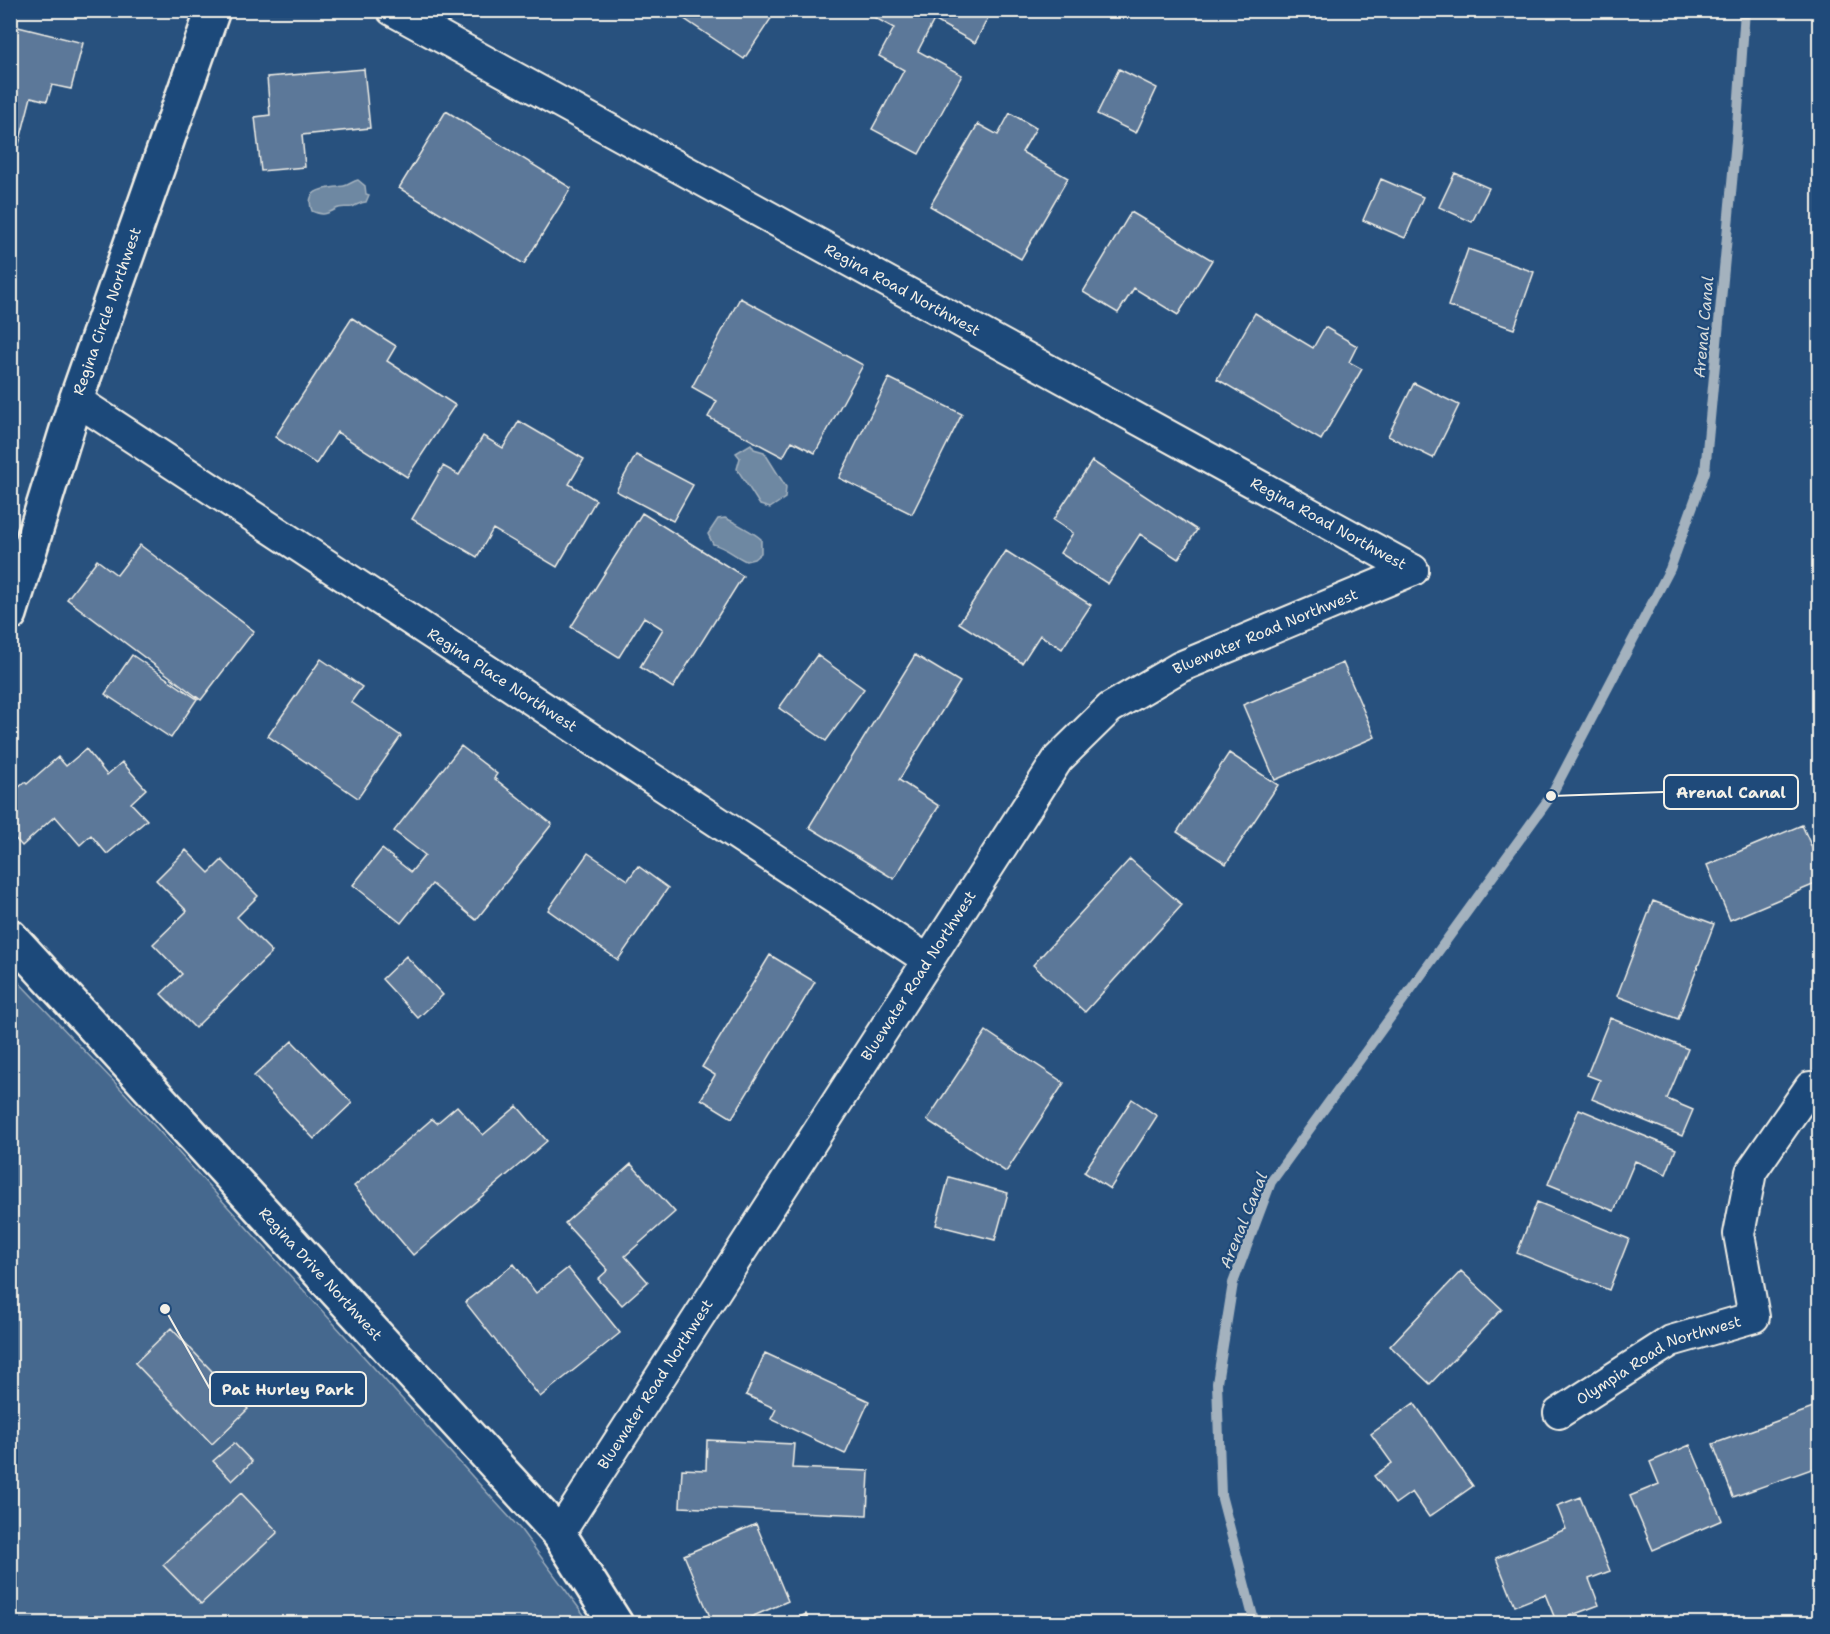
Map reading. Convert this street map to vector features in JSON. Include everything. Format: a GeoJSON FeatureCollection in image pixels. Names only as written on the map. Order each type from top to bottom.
{"type":"FeatureCollection","features":[{"type":"Feature","properties":{"kind":"street","name":"Regina Circle Northwest"},"geometry":{"type":"LineString","coordinates":[[10,614],[76,400],[213,10]]}},
{"type":"Feature","properties":{"kind":"street","name":"Regina Road Northwest"},"geometry":{"type":"LineString","coordinates":[[392,10],[1413,570]]}},
{"type":"Feature","properties":{"kind":"street","name":"Regina Place Northwest"},"geometry":{"type":"LineString","coordinates":[[76,400],[928,960]]}},
{"type":"Feature","properties":{"kind":"street","name":"Bluewater Road Northwest"},"geometry":{"type":"LineString","coordinates":[[559,1534],[1058,759],[1110,708],[1180,668],[1413,570]]}},
{"type":"Feature","properties":{"kind":"street","name":"Regina Drive Northwest"},"geometry":{"type":"LineString","coordinates":[[10,936],[559,1534],[616,1623]]}},
{"type":"Feature","properties":{"kind":"street","name":"Olympia Road Northwest"},"geometry":{"type":"LineString","coordinates":[[1559,1413],[1671,1341],[1754,1317],[1739,1234],[1751,1172],[1810,1087],[1820,1087]]}},
{"type":"Feature","properties":{"kind":"shaded area"},"geometry":{"type":"Polygon","coordinates":[[[358,180],[365,186],[366,194],[369,195],[366,202],[352,207],[338,208],[325,214],[312,211],[310,203],[314,193],[358,180]]]}},
{"type":"Feature","properties":{"kind":"shaded area"},"geometry":{"type":"Polygon","coordinates":[[[751,444],[754,449],[764,452],[786,487],[785,498],[770,508],[760,505],[737,469],[740,458],[736,453],[751,444]]]}},
{"type":"Feature","properties":{"kind":"shaded area"},"geometry":{"type":"Polygon","coordinates":[[[725,518],[761,539],[761,553],[754,559],[746,561],[713,544],[708,534],[718,519],[725,518]]]}},
{"type":"Feature","properties":{"kind":"shaded area"},"geometry":{"type":"Polygon","coordinates":[[[10,973],[120,1088],[521,1530],[590,1623],[11,1623],[10,973]]]}},
{"type":"Feature","properties":{"kind":"building"},"geometry":{"type":"Polygon","coordinates":[[[671,10],[769,10],[774,14],[744,59],[671,10]]]}},
{"type":"Feature","properties":{"kind":"building"},"geometry":{"type":"Polygon","coordinates":[[[861,10],[992,10],[975,43],[934,20],[918,51],[962,75],[919,154],[872,129],[904,70],[879,56],[894,28],[861,10]]]}},
{"type":"Feature","properties":{"kind":"building"},"geometry":{"type":"Polygon","coordinates":[[[10,25],[83,43],[71,89],[52,85],[47,101],[31,97],[17,152],[10,151],[10,25]]]}},
{"type":"Feature","properties":{"kind":"building"},"geometry":{"type":"Polygon","coordinates":[[[364,69],[370,128],[302,135],[305,167],[261,171],[255,117],[270,115],[267,77],[364,69]]]}},
{"type":"Feature","properties":{"kind":"building"},"geometry":{"type":"Polygon","coordinates":[[[1119,69],[1157,88],[1136,133],[1097,114],[1119,69]]]}},
{"type":"Feature","properties":{"kind":"building"},"geometry":{"type":"Polygon","coordinates":[[[446,111],[571,188],[524,264],[399,188],[446,111]]]}},
{"type":"Feature","properties":{"kind":"building"},"geometry":{"type":"Polygon","coordinates":[[[1010,113],[1036,128],[1022,152],[1068,178],[1021,259],[930,206],[978,124],[998,135],[1010,113]]]}},
{"type":"Feature","properties":{"kind":"building"},"geometry":{"type":"Polygon","coordinates":[[[1455,173],[1489,188],[1472,222],[1439,207],[1455,173]]]}},
{"type":"Feature","properties":{"kind":"building"},"geometry":{"type":"Polygon","coordinates":[[[1381,179],[1423,197],[1405,238],[1363,220],[1381,179]]]}},
{"type":"Feature","properties":{"kind":"building"},"geometry":{"type":"Polygon","coordinates":[[[1131,212],[1212,260],[1178,315],[1134,288],[1118,313],[1083,292],[1131,212]]]}},
{"type":"Feature","properties":{"kind":"building"},"geometry":{"type":"Polygon","coordinates":[[[1468,249],[1534,272],[1514,329],[1448,306],[1468,249]]]}},
{"type":"Feature","properties":{"kind":"building"},"geometry":{"type":"Polygon","coordinates":[[[740,298],[863,365],[815,453],[792,441],[783,457],[708,417],[717,401],[692,387],[740,298]]]}},
{"type":"Feature","properties":{"kind":"building"},"geometry":{"type":"Polygon","coordinates":[[[1255,313],[1313,348],[1325,327],[1357,346],[1349,362],[1362,369],[1321,440],[1217,379],[1255,313]]]}},
{"type":"Feature","properties":{"kind":"building"},"geometry":{"type":"Polygon","coordinates":[[[352,318],[396,346],[387,361],[455,405],[407,477],[337,432],[316,464],[275,437],[352,318]]]}},
{"type":"Feature","properties":{"kind":"building"},"geometry":{"type":"Polygon","coordinates":[[[889,378],[962,414],[912,514],[839,478],[889,378]]]}},
{"type":"Feature","properties":{"kind":"building"},"geometry":{"type":"Polygon","coordinates":[[[1414,383],[1459,405],[1433,458],[1388,436],[1414,383]]]}},
{"type":"Feature","properties":{"kind":"building"},"geometry":{"type":"Polygon","coordinates":[[[519,421],[584,459],[569,484],[596,500],[557,567],[493,529],[477,557],[412,519],[443,466],[459,475],[483,436],[503,448],[519,421]]]}},
{"type":"Feature","properties":{"kind":"building"},"geometry":{"type":"Polygon","coordinates":[[[636,455],[693,485],[673,521],[616,491],[636,455]]]}},
{"type":"Feature","properties":{"kind":"building"},"geometry":{"type":"Polygon","coordinates":[[[1092,461],[1197,530],[1178,559],[1140,534],[1108,584],[1060,553],[1073,533],[1053,520],[1092,461]]]}},
{"type":"Feature","properties":{"kind":"building"},"geometry":{"type":"Polygon","coordinates":[[[642,513],[743,576],[673,688],[640,667],[663,629],[644,617],[619,657],[571,627],[642,513]]]}},
{"type":"Feature","properties":{"kind":"building"},"geometry":{"type":"Polygon","coordinates":[[[140,545],[254,631],[201,700],[67,599],[97,560],[117,575],[140,545]]]}},
{"type":"Feature","properties":{"kind":"building"},"geometry":{"type":"Polygon","coordinates":[[[1006,551],[1091,605],[1062,649],[1040,635],[1022,663],[959,623],[1006,551]]]}},
{"type":"Feature","properties":{"kind":"building"},"geometry":{"type":"Polygon","coordinates":[[[132,655],[197,699],[171,738],[105,694],[132,655]]]}},
{"type":"Feature","properties":{"kind":"building"},"geometry":{"type":"Polygon","coordinates":[[[817,655],[864,689],[826,741],[779,708],[817,655]]]}},
{"type":"Feature","properties":{"kind":"building"},"geometry":{"type":"Polygon","coordinates":[[[915,655],[960,682],[899,780],[939,806],[894,879],[809,827],[915,655]]]}},
{"type":"Feature","properties":{"kind":"building"},"geometry":{"type":"Polygon","coordinates":[[[321,659],[362,687],[351,702],[401,736],[358,798],[268,736],[321,659]]]}},
{"type":"Feature","properties":{"kind":"building"},"geometry":{"type":"Polygon","coordinates":[[[1343,663],[1375,737],[1275,780],[1243,705],[1343,663]]]}},
{"type":"Feature","properties":{"kind":"building"},"geometry":{"type":"Polygon","coordinates":[[[461,746],[497,774],[494,778],[552,824],[476,920],[432,884],[401,923],[353,885],[382,849],[411,872],[425,855],[394,831],[461,746]]]}},
{"type":"Feature","properties":{"kind":"building"},"geometry":{"type":"Polygon","coordinates":[[[86,749],[107,775],[122,762],[146,789],[131,803],[147,820],[107,854],[91,835],[80,845],[55,816],[22,846],[10,833],[10,795],[25,782],[27,784],[58,757],[66,766],[86,749]]]}},
{"type":"Feature","properties":{"kind":"building"},"geometry":{"type":"Polygon","coordinates":[[[1229,753],[1278,785],[1226,864],[1177,832],[1229,753]]]}},
{"type":"Feature","properties":{"kind":"building"},"geometry":{"type":"Polygon","coordinates":[[[1802,825],[1820,866],[1820,882],[1730,920],[1707,865],[1802,825]]]}},
{"type":"Feature","properties":{"kind":"building"},"geometry":{"type":"Polygon","coordinates":[[[186,850],[209,873],[222,860],[258,896],[237,917],[272,952],[195,1028],[161,994],[182,974],[153,944],[187,911],[156,880],[186,850]]]}},
{"type":"Feature","properties":{"kind":"building"},"geometry":{"type":"Polygon","coordinates":[[[588,853],[628,880],[638,866],[668,888],[618,960],[548,910],[588,853]]]}},
{"type":"Feature","properties":{"kind":"building"},"geometry":{"type":"Polygon","coordinates":[[[1130,859],[1182,905],[1085,1012],[1033,965],[1130,859]]]}},
{"type":"Feature","properties":{"kind":"building"},"geometry":{"type":"Polygon","coordinates":[[[1653,901],[1714,924],[1678,1019],[1617,996],[1653,901]]]}},
{"type":"Feature","properties":{"kind":"building"},"geometry":{"type":"Polygon","coordinates":[[[770,955],[815,982],[732,1118],[701,1099],[715,1075],[702,1067],[770,955]]]}},
{"type":"Feature","properties":{"kind":"building"},"geometry":{"type":"Polygon","coordinates":[[[406,956],[443,995],[418,1018],[382,979],[406,956]]]}},
{"type":"Feature","properties":{"kind":"building"},"geometry":{"type":"Polygon","coordinates":[[[1610,1018],[1688,1049],[1667,1099],[1693,1110],[1682,1136],[1592,1099],[1600,1080],[1587,1075],[1610,1018]]]}},
{"type":"Feature","properties":{"kind":"building"},"geometry":{"type":"Polygon","coordinates":[[[986,1031],[1064,1083],[1006,1172],[927,1120],[986,1031]]]}},
{"type":"Feature","properties":{"kind":"building"},"geometry":{"type":"Polygon","coordinates":[[[292,1041],[352,1103],[314,1139],[254,1076],[292,1041]]]}},
{"type":"Feature","properties":{"kind":"building"},"geometry":{"type":"Polygon","coordinates":[[[1132,1099],[1157,1116],[1110,1189],[1084,1172],[1132,1099]]]}},
{"type":"Feature","properties":{"kind":"building"},"geometry":{"type":"Polygon","coordinates":[[[457,1106],[483,1135],[517,1106],[547,1141],[413,1255],[354,1186],[432,1119],[437,1123],[457,1106]]]}},
{"type":"Feature","properties":{"kind":"building"},"geometry":{"type":"Polygon","coordinates":[[[1579,1109],[1676,1149],[1666,1174],[1635,1161],[1614,1211],[1548,1184],[1579,1109]]]}},
{"type":"Feature","properties":{"kind":"building"},"geometry":{"type":"Polygon","coordinates":[[[631,1164],[675,1212],[625,1256],[648,1282],[622,1305],[598,1279],[608,1270],[565,1223],[631,1164]]]}},
{"type":"Feature","properties":{"kind":"building"},"geometry":{"type":"Polygon","coordinates":[[[949,1177],[1008,1193],[995,1240],[936,1225],[949,1177]]]}},
{"type":"Feature","properties":{"kind":"building"},"geometry":{"type":"Polygon","coordinates":[[[1537,1202],[1629,1239],[1609,1290],[1517,1253],[1537,1202]]]}},
{"type":"Feature","properties":{"kind":"building"},"geometry":{"type":"Polygon","coordinates":[[[514,1264],[536,1293],[568,1268],[620,1333],[540,1397],[465,1302],[514,1264]]]}},
{"type":"Feature","properties":{"kind":"building"},"geometry":{"type":"Polygon","coordinates":[[[1461,1271],[1502,1309],[1430,1384],[1390,1346],[1461,1271]]]}},
{"type":"Feature","properties":{"kind":"building"},"geometry":{"type":"Polygon","coordinates":[[[171,1328],[248,1409],[212,1444],[135,1363],[171,1328]]]}},
{"type":"Feature","properties":{"kind":"building"},"geometry":{"type":"Polygon","coordinates":[[[765,1353],[869,1401],[845,1454],[771,1419],[776,1409],[746,1395],[765,1353]]]}},
{"type":"Feature","properties":{"kind":"building"},"geometry":{"type":"Polygon","coordinates":[[[1414,1403],[1473,1486],[1429,1517],[1412,1492],[1395,1504],[1374,1476],[1392,1463],[1371,1434],[1414,1403]]]}},
{"type":"Feature","properties":{"kind":"building"},"geometry":{"type":"Polygon","coordinates":[[[1816,1407],[1820,1416],[1820,1466],[1733,1497],[1713,1444],[1816,1407]]]}},
{"type":"Feature","properties":{"kind":"building"},"geometry":{"type":"Polygon","coordinates":[[[707,1440],[794,1444],[792,1468],[869,1471],[867,1515],[680,1507],[682,1469],[706,1470],[707,1440]]]}},
{"type":"Feature","properties":{"kind":"building"},"geometry":{"type":"Polygon","coordinates":[[[234,1443],[252,1462],[232,1481],[213,1461],[234,1443]]]}},
{"type":"Feature","properties":{"kind":"building"},"geometry":{"type":"Polygon","coordinates":[[[1690,1445],[1722,1520],[1653,1550],[1630,1496],[1659,1484],[1650,1462],[1690,1445]]]}},
{"type":"Feature","properties":{"kind":"building"},"geometry":{"type":"Polygon","coordinates":[[[241,1493],[278,1532],[201,1604],[163,1565],[241,1493]]]}},
{"type":"Feature","properties":{"kind":"building"},"geometry":{"type":"Polygon","coordinates":[[[1580,1497],[1610,1571],[1589,1579],[1599,1605],[1556,1621],[1545,1594],[1515,1606],[1496,1558],[1566,1529],[1557,1506],[1580,1497]]]}},
{"type":"Feature","properties":{"kind":"building"},"geometry":{"type":"Polygon","coordinates":[[[756,1524],[788,1601],[735,1624],[713,1624],[684,1555],[756,1524]]]}},
{"type":"Feature","properties":{"kind":"building"},"geometry":{"type":"Polygon","coordinates":[[[806,1614],[810,1624],[785,1624],[806,1614]]]}},
{"type":"Feature","properties":{"kind":"waterway","name":"Arenal Canal"},"geometry":{"type":"LineString","coordinates":[[1255,1624],[1221,1495],[1217,1383],[1233,1283],[1271,1182],[1551,796],[1670,569],[1705,472],[1736,140],[1745,10]]}},
{"type":"Feature","properties":{"kind":"place","name":"Arenal Canal"},"geometry":{"type":"Point","coordinates":[1551,796]}},
{"type":"Feature","properties":{"kind":"place","name":"Pat Hurley Park"},"geometry":{"type":"Point","coordinates":[165,1309]}}]}
